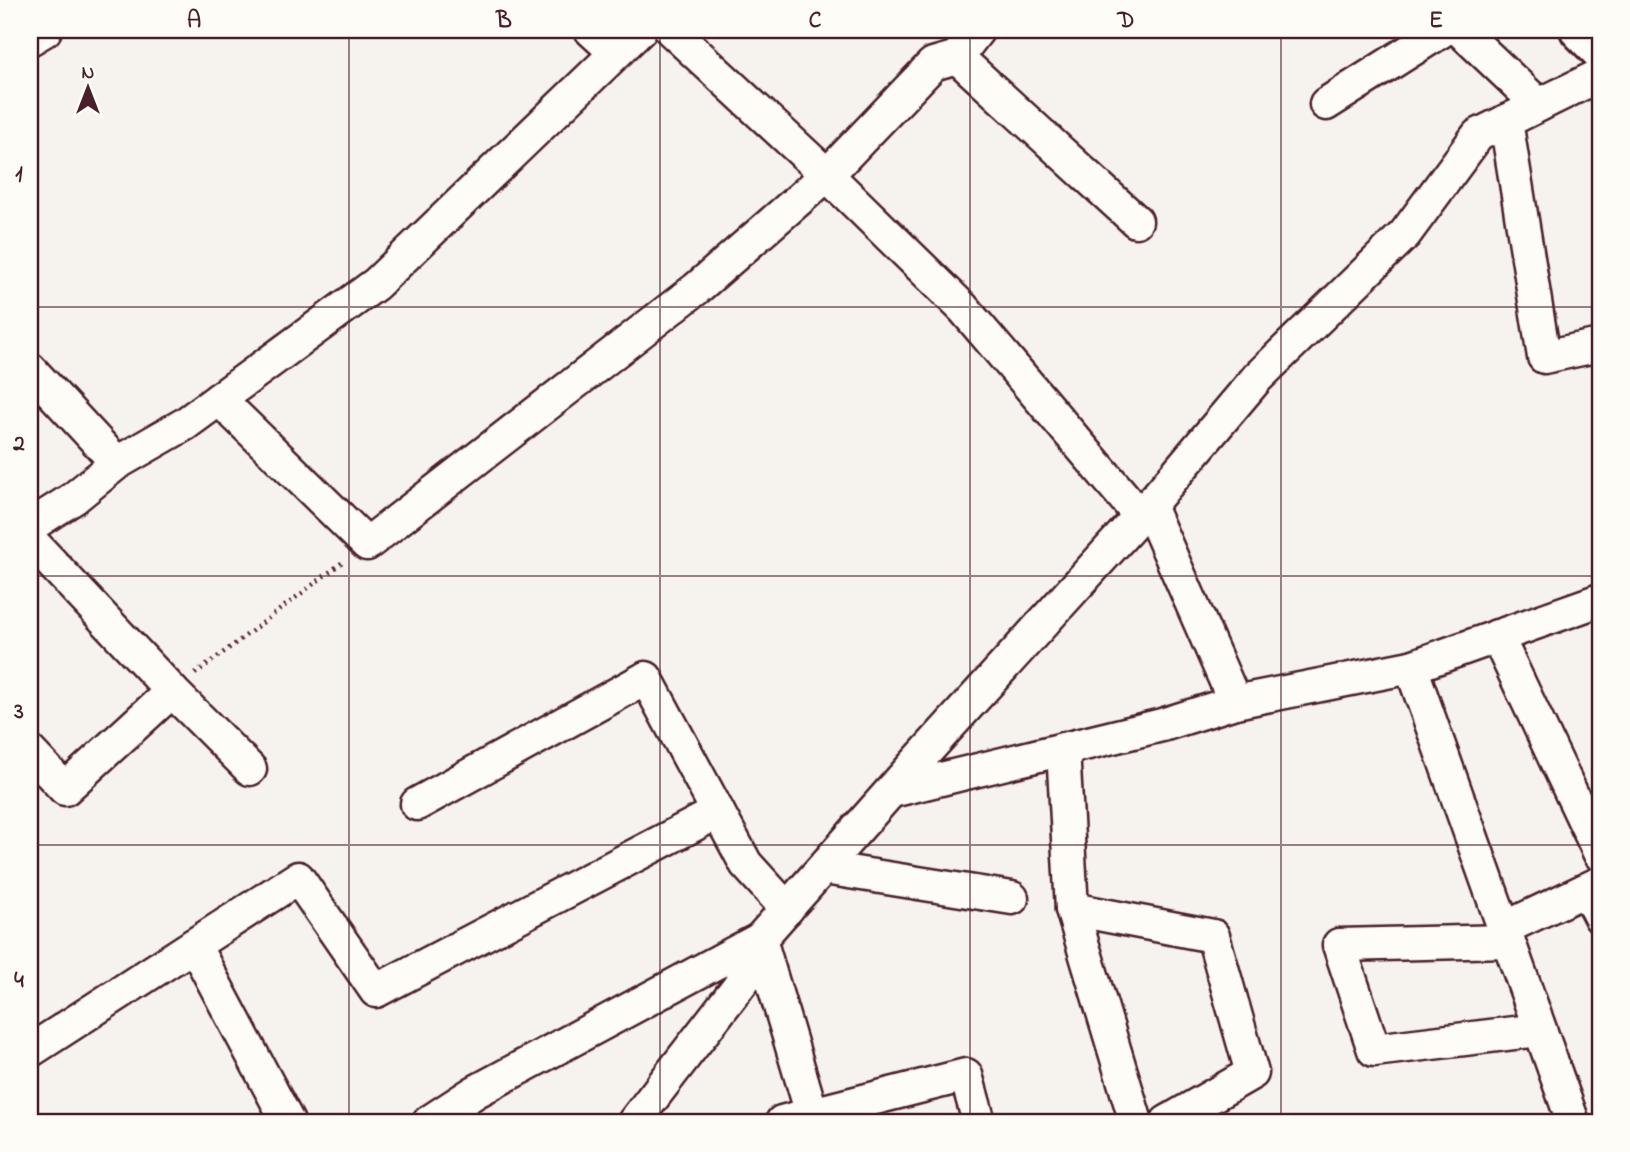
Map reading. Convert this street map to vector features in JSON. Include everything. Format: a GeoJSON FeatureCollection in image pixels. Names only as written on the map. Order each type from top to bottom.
{"type":"FeatureCollection","features":[{"type":"Feature","properties":{"kind":"street"},"geometry":{"type":"LineString","coordinates":[[30,39],[45,30]]}},
{"type":"Feature","properties":{"kind":"street"},"geometry":{"type":"LineString","coordinates":[[591,30],[615,52]]}},
{"type":"Feature","properties":{"kind":"street"},"geometry":{"type":"LineString","coordinates":[[30,526],[74,498],[117,463],[185,424],[376,284],[640,30]]}},
{"type":"Feature","properties":{"kind":"street"},"geometry":{"type":"LineString","coordinates":[[671,30],[828,174],[963,308],[1145,511],[1235,702]]}},
{"type":"Feature","properties":{"kind":"street"},"geometry":{"type":"LineString","coordinates":[[219,399],[367,544],[696,289],[828,174],[933,65],[957,57],[978,30]]}},
{"type":"Feature","properties":{"kind":"street"},"geometry":{"type":"LineString","coordinates":[[1326,104],[1443,30]]}},
{"type":"Feature","properties":{"kind":"street"},"geometry":{"type":"LineString","coordinates":[[1460,30],[1539,105]]}},
{"type":"Feature","properties":{"kind":"street"},"geometry":{"type":"LineString","coordinates":[[1580,30],[1600,50]]}},
{"type":"Feature","properties":{"kind":"street"},"geometry":{"type":"LineString","coordinates":[[957,57],[1136,221]]}},
{"type":"Feature","properties":{"kind":"street"},"geometry":{"type":"LineString","coordinates":[[429,1122],[475,1093],[761,939],[1145,511],[1257,378],[1405,234],[1478,135],[1600,75]]}},
{"type":"Feature","properties":{"kind":"street"},"geometry":{"type":"LineString","coordinates":[[1506,121],[1544,358],[1600,345]]}},
{"type":"Feature","properties":{"kind":"street"},"geometry":{"type":"LineString","coordinates":[[30,369],[117,463]]}},
{"type":"Feature","properties":{"kind":"street"},"geometry":{"type":"LineString","coordinates":[[30,540],[172,691],[250,769]]}},
{"type":"Feature","properties":{"kind":"street"},"geometry":{"type":"LineString","coordinates":[[892,791],[1162,725],[1235,702],[1411,667],[1600,600]]}},
{"type":"Feature","properties":{"kind":"street"},"geometry":{"type":"LineString","coordinates":[[1497,636],[1600,854]]}},
{"type":"Feature","properties":{"kind":"street"},"geometry":{"type":"LineString","coordinates":[[1411,667],[1573,1122]]}},
{"type":"Feature","properties":{"kind":"street"},"geometry":{"type":"LineString","coordinates":[[417,804],[646,678],[746,864],[787,909]]}},
{"type":"Feature","properties":{"kind":"street"},"geometry":{"type":"LineString","coordinates":[[30,752],[65,789],[172,691]]}},
{"type":"Feature","properties":{"kind":"street"},"geometry":{"type":"LineString","coordinates":[[1063,749],[1073,909],[1136,1122]]}},
{"type":"Feature","properties":{"kind":"street"},"geometry":{"type":"LineString","coordinates":[[30,1051],[298,878],[376,991],[718,812]]}},
{"type":"Feature","properties":{"kind":"street"},"geometry":{"type":"LineString","coordinates":[[824,868],[1012,898]]}},
{"type":"Feature","properties":{"kind":"street"},"geometry":{"type":"LineString","coordinates":[[1539,1030],[1374,1050],[1339,945],[1505,935],[1595,897]]}},
{"type":"Feature","properties":{"kind":"street"},"geometry":{"type":"LineString","coordinates":[[1073,909],[1213,936],[1252,1073],[1167,1122]]}},
{"type":"Feature","properties":{"kind":"street"},"geometry":{"type":"LineString","coordinates":[[761,939],[797,1118],[966,1075],[979,1122]]}},
{"type":"Feature","properties":{"kind":"street"},"geometry":{"type":"LineString","coordinates":[[640,1119],[751,970],[761,939]]}},
{"type":"Feature","properties":{"kind":"street"},"geometry":{"type":"LineString","coordinates":[[194,945],[288,1122]]}},
{"type":"Feature","properties":{"kind":"path"},"geometry":{"type":"LineString","coordinates":[[172,691],[367,544]]}}]}
